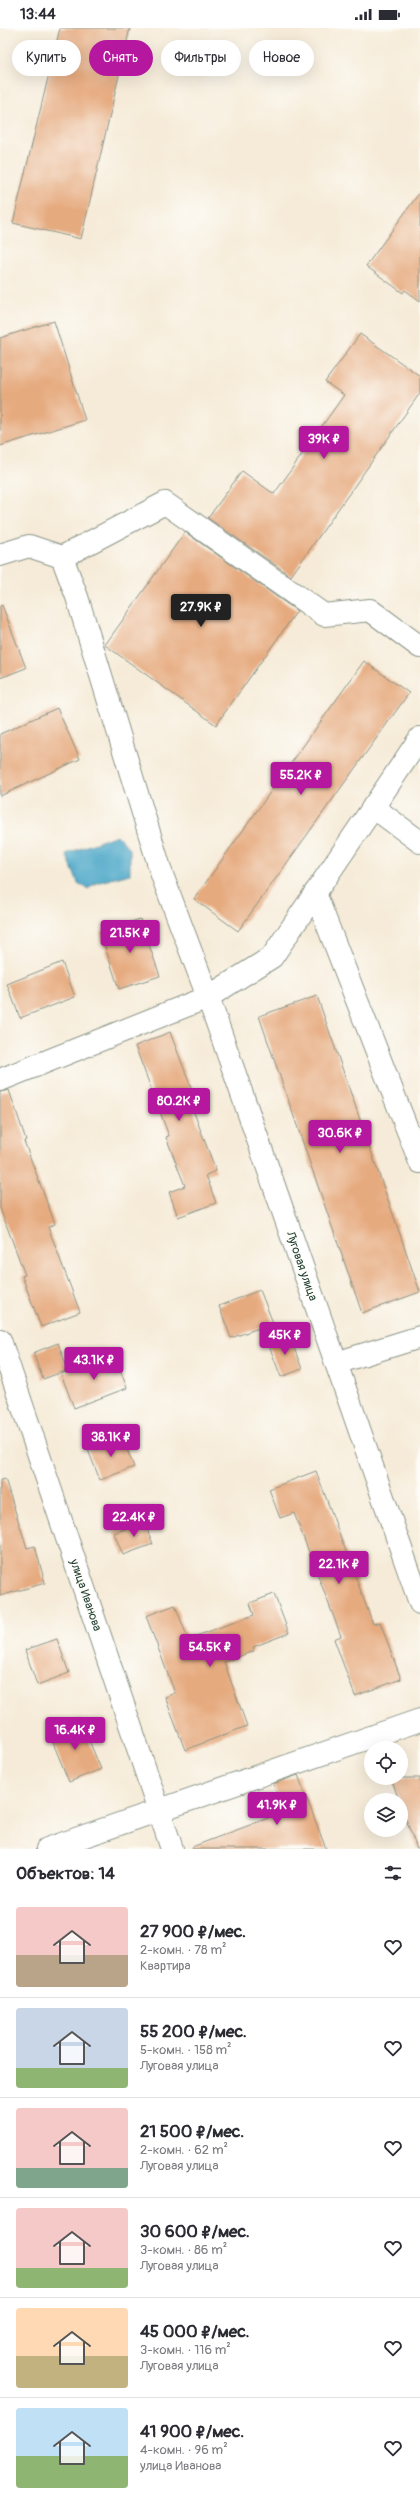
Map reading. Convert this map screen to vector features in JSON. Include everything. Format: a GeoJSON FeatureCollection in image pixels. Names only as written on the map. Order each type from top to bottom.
{"type":"FeatureCollection","features":[{"type":"Feature","properties":{"kind":"street"},"geometry":{"type":"LineString","coordinates":[[0,555],[29,546],[62,557],[165,503],[324,615],[370,610],[420,647]]}},
{"type":"Feature","properties":{"kind":"street","name":"Луговая улица"},"geometry":{"type":"LineString","coordinates":[[62,557],[77,597],[162,875],[208,997],[420,1603]]}},
{"type":"Feature","properties":{"kind":"street"},"geometry":{"type":"LineString","coordinates":[[0,1080],[208,997],[272,957],[420,738]]}},
{"type":"Feature","properties":{"kind":"street"},"geometry":{"type":"LineString","coordinates":[[373,807],[420,842]]}},
{"type":"Feature","properties":{"kind":"street"},"geometry":{"type":"LineString","coordinates":[[315,893],[420,1162]]}},
{"type":"Feature","properties":{"kind":"street"},"geometry":{"type":"LineString","coordinates":[[336,1363],[420,1337]]}},
{"type":"Feature","properties":{"kind":"street","name":"улица Иванова"},"geometry":{"type":"LineString","coordinates":[[0,1340],[172,1849]]}},
{"type":"Feature","properties":{"kind":"street"},"geometry":{"type":"LineString","coordinates":[[47,1849],[420,1720]]}},
{"type":"Feature","properties":{"kind":"water"},"geometry":{"type":"Polygon","coordinates":[[[117,835],[130,849],[130,874],[96,883],[88,889],[78,883],[66,854],[117,835]]]}},
{"type":"Feature","properties":{"kind":"building"},"geometry":{"type":"Polygon","coordinates":[[[60,28],[130,28],[127,40],[89,40],[89,76],[119,76],[81,239],[13,223],[48,76],[81,76],[81,40],[57,40],[60,28]]]}},
{"type":"Feature","properties":{"kind":"building"},"geometry":{"type":"Polygon","coordinates":[[[420,192],[420,301],[405,290],[403,293],[366,266],[420,192]]]}},
{"type":"Feature","properties":{"kind":"building"},"geometry":{"type":"Polygon","coordinates":[[[54,321],[85,420],[0,446],[0,338],[54,321]]]}},
{"type":"Feature","properties":{"kind":"building"},"geometry":{"type":"Polygon","coordinates":[[[360,334],[420,376],[420,393],[291,576],[208,518],[242,471],[274,494],[344,395],[325,382],[360,334]]]}},
{"type":"Feature","properties":{"kind":"building"},"geometry":{"type":"Polygon","coordinates":[[[185,532],[297,611],[216,725],[105,645],[185,532]]]}},
{"type":"Feature","properties":{"kind":"building"},"geometry":{"type":"Polygon","coordinates":[[[2,605],[26,668],[0,678],[0,606],[2,605]]]}},
{"type":"Feature","properties":{"kind":"building"},"geometry":{"type":"Polygon","coordinates":[[[364,661],[409,693],[238,931],[194,899],[364,661]]]}},
{"type":"Feature","properties":{"kind":"building"},"geometry":{"type":"Polygon","coordinates":[[[57,708],[80,759],[0,796],[0,734],[57,708]]]}},
{"type":"Feature","properties":{"kind":"building"},"geometry":{"type":"Polygon","coordinates":[[[140,919],[160,976],[119,989],[100,932],[140,919]]]}},
{"type":"Feature","properties":{"kind":"building"},"geometry":{"type":"Polygon","coordinates":[[[62,962],[75,997],[20,1018],[7,984],[62,962]]]}},
{"type":"Feature","properties":{"kind":"building"},"geometry":{"type":"Polygon","coordinates":[[[317,996],[420,1292],[362,1313],[259,1016],[317,996]]]}},
{"type":"Feature","properties":{"kind":"building"},"geometry":{"type":"Polygon","coordinates":[[[170,1032],[199,1108],[193,1110],[216,1171],[206,1175],[216,1203],[178,1217],[169,1192],[185,1186],[166,1137],[169,1136],[135,1046],[170,1032]]]}},
{"type":"Feature","properties":{"kind":"building"},"geometry":{"type":"Polygon","coordinates":[[[9,1090],[26,1140],[24,1141],[55,1224],[48,1227],[80,1312],[41,1327],[22,1276],[25,1275],[0,1208],[0,1092],[9,1090]]]}},
{"type":"Feature","properties":{"kind":"building"},"geometry":{"type":"Polygon","coordinates":[[[260,1290],[273,1323],[231,1338],[219,1306],[260,1290]]]}},
{"type":"Feature","properties":{"kind":"building"},"geometry":{"type":"Polygon","coordinates":[[[289,1335],[302,1369],[281,1377],[268,1343],[289,1335]]]}},
{"type":"Feature","properties":{"kind":"building"},"geometry":{"type":"Polygon","coordinates":[[[58,1343],[68,1370],[43,1379],[33,1353],[58,1343]]]}},
{"type":"Feature","properties":{"kind":"building"},"geometry":{"type":"Polygon","coordinates":[[[114,1353],[127,1388],[74,1408],[61,1374],[114,1353]]]}},
{"type":"Feature","properties":{"kind":"building"},"geometry":{"type":"Polygon","coordinates":[[[122,1437],[134,1467],[100,1480],[88,1450],[122,1437]]]}},
{"type":"Feature","properties":{"kind":"building"},"geometry":{"type":"Polygon","coordinates":[[[316,1471],[373,1624],[380,1622],[401,1679],[355,1696],[334,1639],[341,1636],[294,1513],[280,1518],[269,1489],[316,1471]]]}},
{"type":"Feature","properties":{"kind":"building"},"geometry":{"type":"Polygon","coordinates":[[[5,1479],[27,1548],[35,1546],[45,1583],[0,1596],[0,1480],[5,1479]]]}},
{"type":"Feature","properties":{"kind":"building"},"geometry":{"type":"Polygon","coordinates":[[[144,1522],[153,1544],[123,1555],[114,1533],[144,1522]]]}},
{"type":"Feature","properties":{"kind":"building"},"geometry":{"type":"Polygon","coordinates":[[[274,1594],[289,1633],[253,1647],[254,1651],[224,1662],[247,1726],[185,1750],[165,1697],[175,1693],[146,1616],[175,1605],[188,1639],[254,1615],[250,1603],[274,1594]]]}},
{"type":"Feature","properties":{"kind":"building"},"geometry":{"type":"Polygon","coordinates":[[[57,1639],[69,1673],[37,1685],[25,1650],[57,1639]]]}},
{"type":"Feature","properties":{"kind":"building"},"geometry":{"type":"Polygon","coordinates":[[[80,1719],[101,1769],[69,1782],[49,1733],[80,1719]]]}},
{"type":"Feature","properties":{"kind":"building"},"geometry":{"type":"Polygon","coordinates":[[[298,1775],[326,1849],[193,1849],[192,1847],[284,1812],[273,1784],[298,1775]]]}},
{"type":"Feature","properties":{"kind":"building"},"geometry":{"type":"Polygon","coordinates":[[[408,1778],[420,1778],[420,1849],[417,1849],[408,1825],[408,1793],[396,1793],[394,1785],[408,1785],[408,1778]]]}}]}
